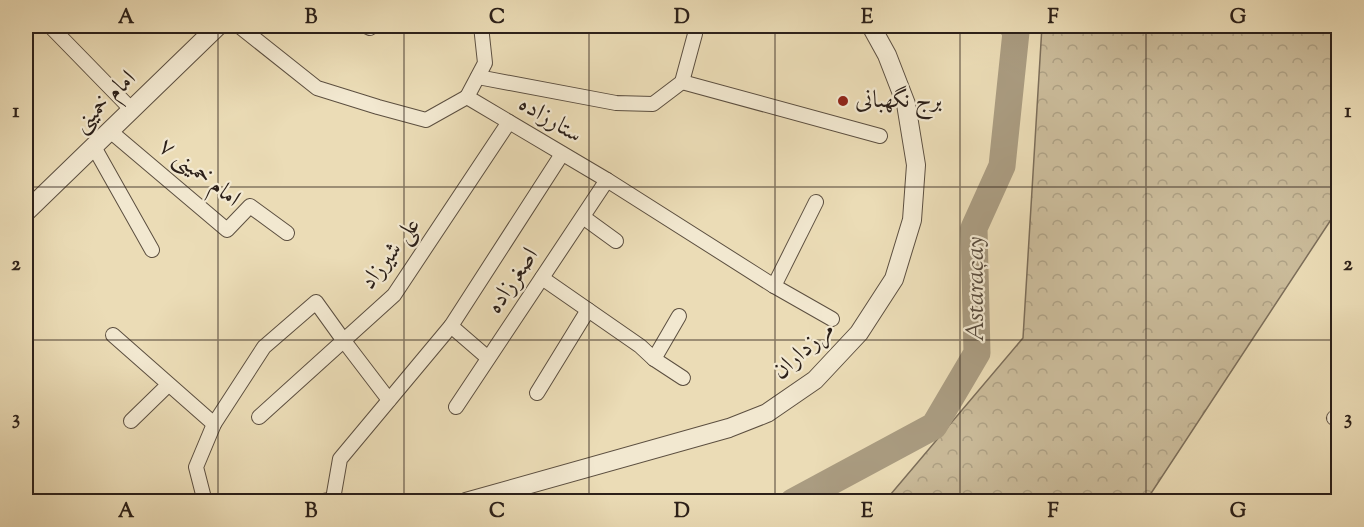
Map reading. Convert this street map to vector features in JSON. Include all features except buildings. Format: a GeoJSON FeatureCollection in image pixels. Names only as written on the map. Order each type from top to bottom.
{"type":"FeatureCollection","features":[{"type":"Feature","properties":{"kind":"street"},"geometry":{"type":"LineString","coordinates":[[50,26],[132,110]]}},
{"type":"Feature","properties":{"kind":"street","name":"امام خمینی"},"geometry":{"type":"LineString","coordinates":[[26,212],[218,26]]}},
{"type":"Feature","properties":{"kind":"street"},"geometry":{"type":"LineString","coordinates":[[239,26],[317,88],[426,120],[467,97],[485,63],[481,26]]}},
{"type":"Feature","properties":{"kind":"street"},"geometry":{"type":"LineString","coordinates":[[478,77],[616,103],[653,104],[682,82],[696,34],[695,26]]}},
{"type":"Feature","properties":{"kind":"street","name":"مرزداران"},"geometry":{"type":"LineString","coordinates":[[466,501],[729,428],[767,413],[815,380],[859,333],[894,279],[912,220],[916,165],[906,104],[887,55],[871,26]]}},
{"type":"Feature","properties":{"kind":"street"},"geometry":{"type":"LineString","coordinates":[[682,82],[880,136]]}},
{"type":"Feature","properties":{"kind":"street","name":"ستارزاده"},"geometry":{"type":"LineString","coordinates":[[467,97],[607,180],[774,286],[832,319]]}},
{"type":"Feature","properties":{"kind":"street","name":"علی شیرزاد"},"geometry":{"type":"LineString","coordinates":[[259,417],[394,295],[509,122]]}},
{"type":"Feature","properties":{"kind":"street","name":"امام خمینی ۷"},"geometry":{"type":"LineString","coordinates":[[111,131],[227,230],[250,206],[287,233]]}},
{"type":"Feature","properties":{"kind":"street"},"geometry":{"type":"LineString","coordinates":[[94,147],[152,250]]}},
{"type":"Feature","properties":{"kind":"street"},"geometry":{"type":"LineString","coordinates":[[318,501],[333,499],[340,459],[451,326],[562,154]]}},
{"type":"Feature","properties":{"kind":"street","name":"اصغرزاده"},"geometry":{"type":"LineString","coordinates":[[456,407],[607,180]]}},
{"type":"Feature","properties":{"kind":"street"},"geometry":{"type":"LineString","coordinates":[[774,286],[816,202]]}},
{"type":"Feature","properties":{"kind":"street"},"geometry":{"type":"LineString","coordinates":[[583,217],[616,241]]}},
{"type":"Feature","properties":{"kind":"street"},"geometry":{"type":"LineString","coordinates":[[542,278],[683,378]]}},
{"type":"Feature","properties":{"kind":"street"},"geometry":{"type":"LineString","coordinates":[[205,501],[196,467],[214,424],[264,347],[316,302],[389,400]]}},
{"type":"Feature","properties":{"kind":"street"},"geometry":{"type":"LineString","coordinates":[[537,393],[588,310]]}},
{"type":"Feature","properties":{"kind":"street"},"geometry":{"type":"LineString","coordinates":[[654,358],[679,316]]}},
{"type":"Feature","properties":{"kind":"street"},"geometry":{"type":"LineString","coordinates":[[451,326],[488,358]]}},
{"type":"Feature","properties":{"kind":"street"},"geometry":{"type":"LineString","coordinates":[[113,335],[214,424]]}},
{"type":"Feature","properties":{"kind":"street"},"geometry":{"type":"LineString","coordinates":[[131,421],[168,385]]}},
{"type":"Feature","properties":{"kind":"green space"},"geometry":{"type":"Polygon","coordinates":[[[1042,26],[1338,26],[1338,209],[1146,501],[885,501],[1023,338],[1042,26]]]}},
{"type":"Feature","properties":{"kind":"waterway","name":"Astaraçay"},"geometry":{"type":"LineString","coordinates":[[793,502],[934,426],[977,353],[974,228],[1002,166],[1016,32],[1012,26]]}},
{"type":"Feature","properties":{"kind":"place","name":"برج نگهبانی"},"geometry":{"type":"Point","coordinates":[843,101]}}]}
